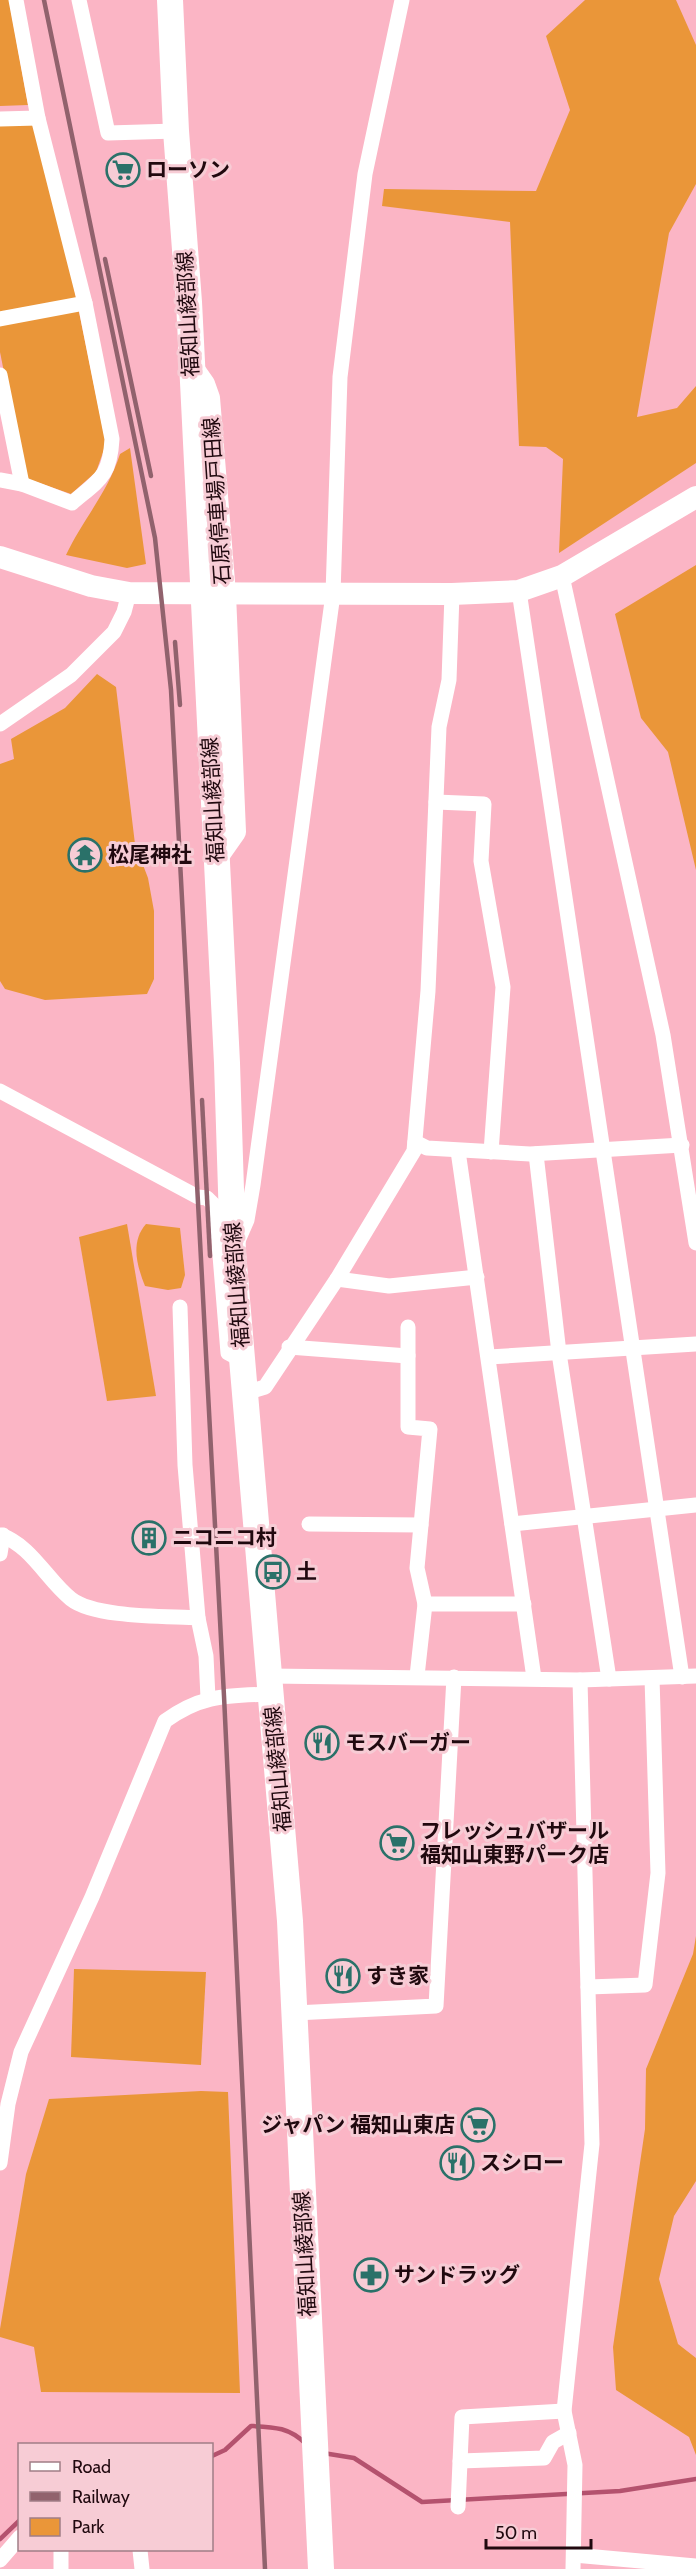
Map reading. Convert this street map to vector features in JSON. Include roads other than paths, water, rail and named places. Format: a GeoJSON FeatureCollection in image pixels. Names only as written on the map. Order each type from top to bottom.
{"type":"FeatureCollection","features":[{"type":"Feature","properties":{"kind":"main road","name":"福知山綾部線"},"geometry":{"type":"LineString","coordinates":[[170,0],[176,131],[189,302],[190,364],[227,1062],[233,1253],[270,1685],[294,2013],[321,2569]]}},
{"type":"Feature","properties":{"kind":"main road","name":"石原停車場戸田線"},"geometry":{"type":"LineString","coordinates":[[0,557],[91,586],[136,593],[220,594],[210,399],[204,384],[190,364]]}},
{"type":"Feature","properties":{"kind":"main road"},"geometry":{"type":"LineString","coordinates":[[216,859],[235,832],[220,594],[452,594],[519,591],[562,576],[630,539],[696,497]]}},
{"type":"Feature","properties":{"kind":"street"},"geometry":{"type":"LineString","coordinates":[[0,480],[22,484],[72,503],[106,473],[111,457],[112,439],[85,303],[38,118],[15,0]]}},
{"type":"Feature","properties":{"kind":"street"},"geometry":{"type":"LineString","coordinates":[[79,0],[108,133],[176,131]]}},
{"type":"Feature","properties":{"kind":"street"},"geometry":{"type":"LineString","coordinates":[[233,1253],[247,1220],[253,1185],[333,594],[340,377],[365,174],[401,14],[402,0]]}},
{"type":"Feature","properties":{"kind":"street"},"geometry":{"type":"LineString","coordinates":[[0,119],[38,118]]}},
{"type":"Feature","properties":{"kind":"street"},"geometry":{"type":"LineString","coordinates":[[0,319],[85,303]]}},
{"type":"Feature","properties":{"kind":"street"},"geometry":{"type":"LineString","coordinates":[[0,375],[22,484]]}},
{"type":"Feature","properties":{"kind":"street"},"geometry":{"type":"LineString","coordinates":[[562,576],[663,1035],[696,1243]]}},
{"type":"Feature","properties":{"kind":"street"},"geometry":{"type":"LineString","coordinates":[[0,2163],[8,2104],[21,2052],[92,1897],[156,1737],[165,1721],[179,1711],[208,1698],[270,1685],[417,1676],[580,1680],[689,1677],[657,1508],[519,591]]}},
{"type":"Feature","properties":{"kind":"street"},"geometry":{"type":"LineString","coordinates":[[0,724],[71,675],[114,632],[136,593]]}},
{"type":"Feature","properties":{"kind":"street"},"geometry":{"type":"LineString","coordinates":[[246,1393],[265,1387],[289,1347],[337,1279],[414,1151],[428,991],[440,727],[449,680],[452,594]]}},
{"type":"Feature","properties":{"kind":"street"},"geometry":{"type":"LineString","coordinates":[[436,802],[484,804],[482,861],[503,987],[490,1152]]}},
{"type":"Feature","properties":{"kind":"street"},"geometry":{"type":"LineString","coordinates":[[0,1090],[198,1197],[207,1198],[216,1207],[228,1353],[243,1361]]}},
{"type":"Feature","properties":{"kind":"street"},"geometry":{"type":"LineString","coordinates":[[415,1142],[426,1148],[536,1154],[682,1145]]}},
{"type":"Feature","properties":{"kind":"street"},"geometry":{"type":"LineString","coordinates":[[458,1151],[534,1678]]}},
{"type":"Feature","properties":{"kind":"street"},"geometry":{"type":"LineString","coordinates":[[536,1154],[559,1353],[609,1679]]}},
{"type":"Feature","properties":{"kind":"street"},"geometry":{"type":"LineString","coordinates":[[337,1279],[389,1286],[477,1277]]}},
{"type":"Feature","properties":{"kind":"street"},"geometry":{"type":"LineString","coordinates":[[180,1308],[186,1476],[198,1618],[206,1656],[208,1698]]}},
{"type":"Feature","properties":{"kind":"street"},"geometry":{"type":"LineString","coordinates":[[408,1327],[408,1427],[430,1430],[417,1568],[425,1604],[417,1676]]}},
{"type":"Feature","properties":{"kind":"street"},"geometry":{"type":"LineString","coordinates":[[489,1358],[696,1344]]}},
{"type":"Feature","properties":{"kind":"street"},"geometry":{"type":"LineString","coordinates":[[289,1347],[408,1356]]}},
{"type":"Feature","properties":{"kind":"street"},"geometry":{"type":"LineString","coordinates":[[512,1524],[696,1505]]}},
{"type":"Feature","properties":{"kind":"street"},"geometry":{"type":"LineString","coordinates":[[309,1524],[421,1525]]}},
{"type":"Feature","properties":{"kind":"street"},"geometry":{"type":"LineString","coordinates":[[1,1535],[33,1558],[74,1601],[119,1614],[198,1618]]}},
{"type":"Feature","properties":{"kind":"street"},"geometry":{"type":"LineString","coordinates":[[0,1554],[1,1535]]}},
{"type":"Feature","properties":{"kind":"street"},"geometry":{"type":"LineString","coordinates":[[425,1604],[524,1604]]}},
{"type":"Feature","properties":{"kind":"street"},"geometry":{"type":"LineString","coordinates":[[294,2013],[436,2006],[454,1677]]}},
{"type":"Feature","properties":{"kind":"street"},"geometry":{"type":"LineString","coordinates":[[588,1987],[645,1985],[658,1873],[652,1678]]}},
{"type":"Feature","properties":{"kind":"street"},"geometry":{"type":"LineString","coordinates":[[580,1680],[592,2144],[564,2411],[575,2465],[574,2562],[696,2566]]}},
{"type":"Feature","properties":{"kind":"street"},"geometry":{"type":"LineString","coordinates":[[458,2507],[462,2417],[564,2411]]}},
{"type":"Feature","properties":{"kind":"street"},"geometry":{"type":"LineString","coordinates":[[460,2462],[544,2458],[553,2442],[569,2433]]}},
{"type":"Feature","properties":{"kind":"street"},"geometry":{"type":"LineString","coordinates":[[0,2560],[18,2539]]}},
{"type":"Feature","properties":{"kind":"street"},"geometry":{"type":"LineString","coordinates":[[61,2551],[61,2569]]}},
{"type":"Feature","properties":{"kind":"street"},"geometry":{"type":"LineString","coordinates":[[140,2551],[141,2569]]}},
{"type":"Feature","properties":{"kind":"waterway"},"geometry":{"type":"LineString","coordinates":[[213,2456],[225,2450],[251,2426],[287,2431],[306,2444]]}},
{"type":"Feature","properties":{"kind":"waterway"},"geometry":{"type":"LineString","coordinates":[[323,2453],[354,2458],[422,2502],[620,2491],[696,2479]]}},
{"type":"Feature","properties":{"kind":"waterway"},"geometry":{"type":"LineString","coordinates":[[0,2539],[18,2522]]}},
{"type":"Feature","properties":{"kind":"railway"},"geometry":{"type":"LineString","coordinates":[[44,0],[155,538],[171,690],[224,1696],[265,2569]]}},
{"type":"Feature","properties":{"kind":"railway"},"geometry":{"type":"LineString","coordinates":[[105,259],[151,476]]}},
{"type":"Feature","properties":{"kind":"railway"},"geometry":{"type":"LineString","coordinates":[[175,642],[180,705]]}},
{"type":"Feature","properties":{"kind":"railway"},"geometry":{"type":"LineString","coordinates":[[202,1100],[210,1256]]}},
{"type":"Feature","properties":{"kind":"place","name":"ローソン"},"geometry":{"type":"Point","coordinates":[123,170]}},
{"type":"Feature","properties":{"kind":"place","name":"松尾神社"},"geometry":{"type":"Point","coordinates":[85,855]}},
{"type":"Feature","properties":{"kind":"place","name":"ニコニコ村"},"geometry":{"type":"Point","coordinates":[149,1538]}},
{"type":"Feature","properties":{"kind":"place","name":"土"},"geometry":{"type":"Point","coordinates":[273,1572]}},
{"type":"Feature","properties":{"kind":"place","name":"モスバーガー"},"geometry":{"type":"Point","coordinates":[322,1743]}},
{"type":"Feature","properties":{"kind":"place","name":"フレッシュバザール 福知山東野パーク店"},"geometry":{"type":"Point","coordinates":[397,1843]}},
{"type":"Feature","properties":{"kind":"place","name":"すき家"},"geometry":{"type":"Point","coordinates":[343,1976]}},
{"type":"Feature","properties":{"kind":"place","name":"ジャパン 福知山東店"},"geometry":{"type":"Point","coordinates":[478,2125]}},
{"type":"Feature","properties":{"kind":"place","name":"スシロー"},"geometry":{"type":"Point","coordinates":[457,2163]}},
{"type":"Feature","properties":{"kind":"place","name":"サンドラッグ"},"geometry":{"type":"Point","coordinates":[371,2275]}}]}
